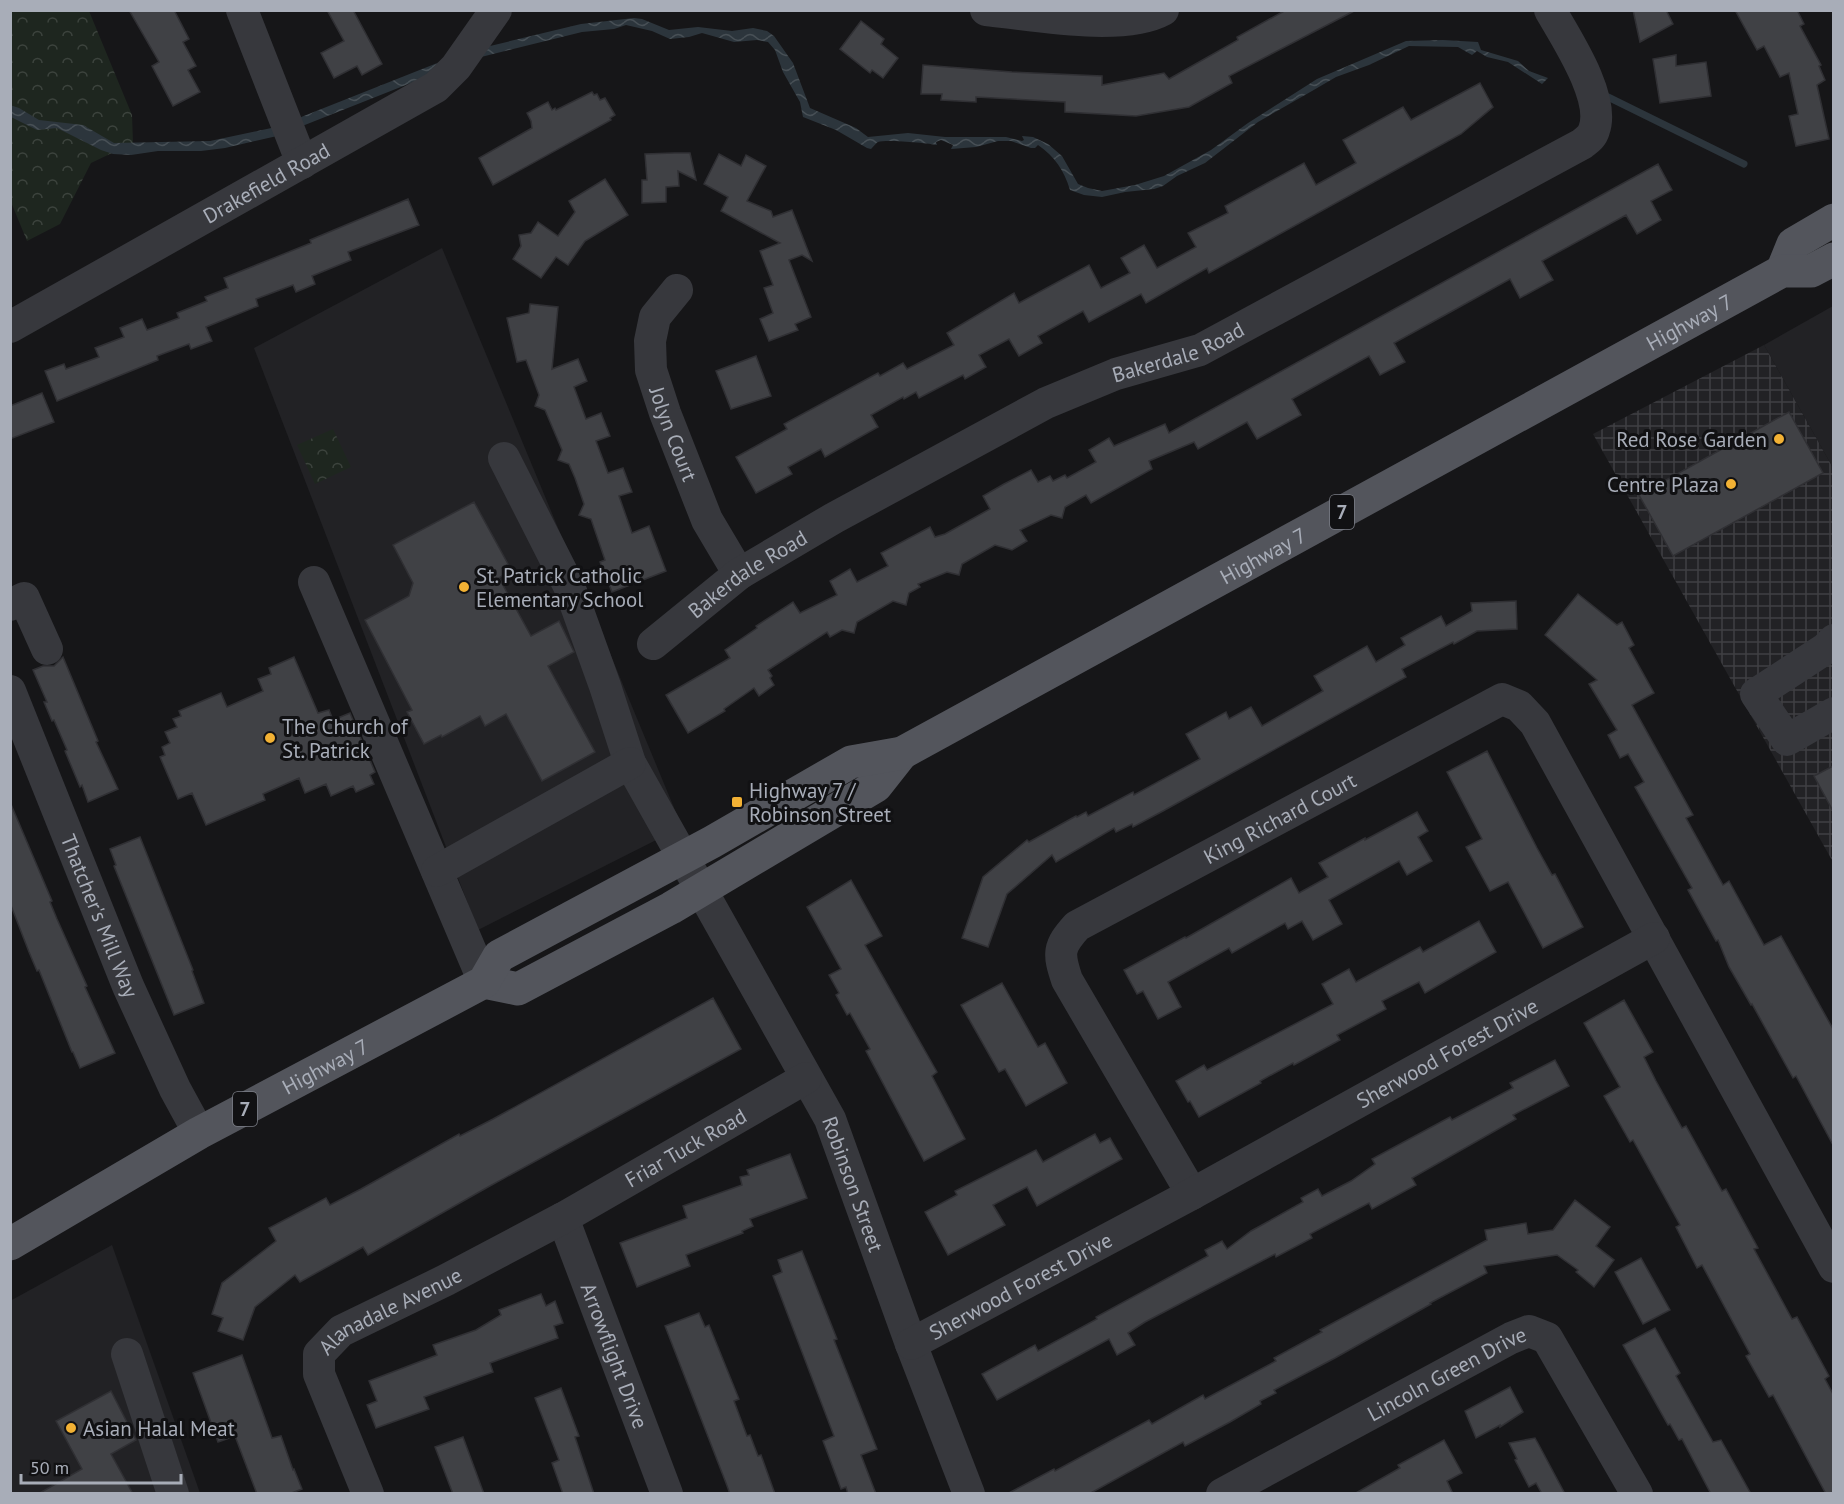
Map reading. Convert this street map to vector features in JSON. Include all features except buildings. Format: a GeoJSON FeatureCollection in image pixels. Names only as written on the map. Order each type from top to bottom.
{"type":"FeatureCollection","features":[{"type":"Feature","properties":{"kind":"main road"},"geometry":{"type":"LineString","coordinates":[[1782,271],[1793,244],[1833,220]]}},
{"type":"Feature","properties":{"kind":"main road","name":"Highway 7"},"geometry":{"type":"LineString","coordinates":[[10,1244],[199,1133],[484,982],[499,956],[684,857],[851,762],[902,753],[1782,271],[1811,271],[1833,259]]}},
{"type":"Feature","properties":{"kind":"main road","name":"Highway 7"},"geometry":{"type":"LineString","coordinates":[[484,982],[518,989],[703,891],[876,786],[902,753]]}},
{"type":"Feature","properties":{"kind":"street"},"geometry":{"type":"LineString","coordinates":[[242,10],[302,163]]}},
{"type":"Feature","properties":{"kind":"street","name":"Drakefield Road"},"geometry":{"type":"LineString","coordinates":[[10,327],[436,87],[456,67],[496,10]]}},
{"type":"Feature","properties":{"kind":"street"},"geometry":{"type":"LineString","coordinates":[[986,10],[1114,22],[1155,15],[1164,10]]}},
{"type":"Feature","properties":{"kind":"street","name":"Bakerdale Road"},"geometry":{"type":"LineString","coordinates":[[653,644],[739,574],[834,518],[1046,403],[1116,374],[1200,350],[1582,144],[1591,137],[1596,128],[1592,87],[1550,10]]}},
{"type":"Feature","properties":{"kind":"street","name":"Jolyn Court"},"geometry":{"type":"LineString","coordinates":[[677,290],[655,317],[650,341],[651,370],[665,413],[707,520],[739,574]]}},
{"type":"Feature","properties":{"kind":"street"},"geometry":{"type":"LineString","coordinates":[[504,458],[568,586],[605,686],[630,763],[703,891]]}},
{"type":"Feature","properties":{"kind":"street"},"geometry":{"type":"LineString","coordinates":[[314,582],[484,982]]}},
{"type":"Feature","properties":{"kind":"street"},"geometry":{"type":"LineString","coordinates":[[10,605],[24,598],[47,649]]}},
{"type":"Feature","properties":{"kind":"street"},"geometry":{"type":"LineString","coordinates":[[1833,640],[1825,649],[1756,694],[1787,740],[1833,713]]}},
{"type":"Feature","properties":{"kind":"street","name":"Thatcher's Mill Way"},"geometry":{"type":"LineString","coordinates":[[10,691],[128,986],[175,1089],[199,1133]]}},
{"type":"Feature","properties":{"kind":"street","name":"King Richard Court"},"geometry":{"type":"LineString","coordinates":[[1192,1194],[1067,980],[1061,962],[1064,942],[1077,927],[1502,699],[1519,706],[1535,723],[1654,938]]}},
{"type":"Feature","properties":{"kind":"street"},"geometry":{"type":"LineString","coordinates":[[437,871],[630,763]]}},
{"type":"Feature","properties":{"kind":"street","name":"Robinson Street"},"geometry":{"type":"LineString","coordinates":[[703,891],[830,1119],[911,1344],[969,1494]]}},
{"type":"Feature","properties":{"kind":"street"},"geometry":{"type":"LineString","coordinates":[[1654,938],[1833,1266]]}},
{"type":"Feature","properties":{"kind":"street","name":"Sherwood Forest Drive"},"geometry":{"type":"LineString","coordinates":[[911,1344],[1192,1194],[1654,938]]}},
{"type":"Feature","properties":{"kind":"street","name":"Friar Tuck Road"},"geometry":{"type":"LineString","coordinates":[[563,1218],[806,1077]]}},
{"type":"Feature","properties":{"kind":"street","name":"Alanadale Avenue"},"geometry":{"type":"LineString","coordinates":[[368,1494],[319,1374],[319,1354],[341,1331],[446,1280],[563,1218]]}},
{"type":"Feature","properties":{"kind":"street","name":"Arrowflight Drive"},"geometry":{"type":"LineString","coordinates":[[563,1218],[668,1494]]}},
{"type":"Feature","properties":{"kind":"street","name":"Lincoln Green Drive"},"geometry":{"type":"LineString","coordinates":[[1222,1494],[1511,1338],[1529,1331],[1547,1338],[1636,1494]]}},
{"type":"Feature","properties":{"kind":"street"},"geometry":{"type":"LineString","coordinates":[[127,1354],[173,1494]]}},
{"type":"Feature","properties":{"kind":"shaded area","name":"St. Patrick Catholic Elementary School"},"geometry":{"type":"Polygon","coordinates":[[[442,248],[682,827],[478,930],[254,348],[442,248]]]}},
{"type":"Feature","properties":{"kind":"shaded area"},"geometry":{"type":"Polygon","coordinates":[[[1833,306],[1833,468],[1764,345],[1833,306]]]}},
{"type":"Feature","properties":{"kind":"shaded area"},"geometry":{"type":"Polygon","coordinates":[[[1764,345],[1833,468],[1833,862],[1593,434],[1764,345]]]}},
{"type":"Feature","properties":{"kind":"shaded area"},"geometry":{"type":"Polygon","coordinates":[[[112,1245],[200,1493],[11,1493],[10,1301],[112,1245]]]}},
{"type":"Feature","properties":{"kind":"green space"},"geometry":{"type":"Polygon","coordinates":[[[10,11],[89,11],[132,115],[133,143],[91,163],[60,224],[27,241],[11,202],[10,11]]]}},
{"type":"Feature","properties":{"kind":"green space"},"geometry":{"type":"Polygon","coordinates":[[[333,429],[351,467],[315,484],[297,445],[333,429]]]}},
{"type":"Feature","properties":{"kind":"water"},"geometry":{"type":"Polygon","coordinates":[[[634,18],[669,30],[698,27],[732,31],[753,28],[767,31],[774,36],[793,63],[810,108],[856,128],[868,137],[908,133],[945,137],[1006,137],[1022,141],[1024,140],[1022,136],[1033,137],[1048,144],[1062,156],[1078,184],[1102,191],[1135,185],[1164,176],[1211,150],[1248,123],[1317,79],[1406,41],[1478,42],[1481,50],[1518,61],[1529,71],[1548,78],[1542,84],[1508,62],[1487,57],[1477,51],[1472,55],[1458,47],[1409,46],[1369,65],[1336,77],[1258,122],[1205,163],[1177,176],[1163,186],[1102,197],[1084,195],[1070,190],[1058,164],[1038,145],[1031,148],[1011,141],[998,141],[976,147],[951,149],[953,145],[941,140],[936,142],[937,145],[882,141],[871,149],[867,148],[836,130],[803,117],[800,102],[783,72],[775,50],[768,42],[757,40],[734,42],[702,33],[670,39],[652,31],[626,25],[614,29],[582,32],[469,60],[277,136],[225,148],[201,151],[158,151],[131,155],[113,154],[57,128],[37,130],[11,117],[10,105],[39,120],[83,125],[114,143],[210,141],[276,127],[465,52],[581,24],[634,18]]]}},
{"type":"Feature","properties":{"kind":"waterway"},"geometry":{"type":"LineString","coordinates":[[1608,97],[1744,164]]}},
{"type":"Feature","properties":{"kind":"place","name":"Red Rose Garden"},"geometry":{"type":"Point","coordinates":[1779,439]}},
{"type":"Feature","properties":{"kind":"place","name":"Centre Plaza"},"geometry":{"type":"Point","coordinates":[1731,484]}},
{"type":"Feature","properties":{"kind":"place","name":"St. Patrick Catholic Elementary School"},"geometry":{"type":"Point","coordinates":[464,587]}},
{"type":"Feature","properties":{"kind":"place","name":"The Church of St. Patrick"},"geometry":{"type":"Point","coordinates":[270,738]}},
{"type":"Feature","properties":{"kind":"place","name":"Highway 7 / Robinson Street"},"geometry":{"type":"Point","coordinates":[737,802]}},
{"type":"Feature","properties":{"kind":"place","name":"Asian Halal Meat"},"geometry":{"type":"Point","coordinates":[71,1428]}}]}
